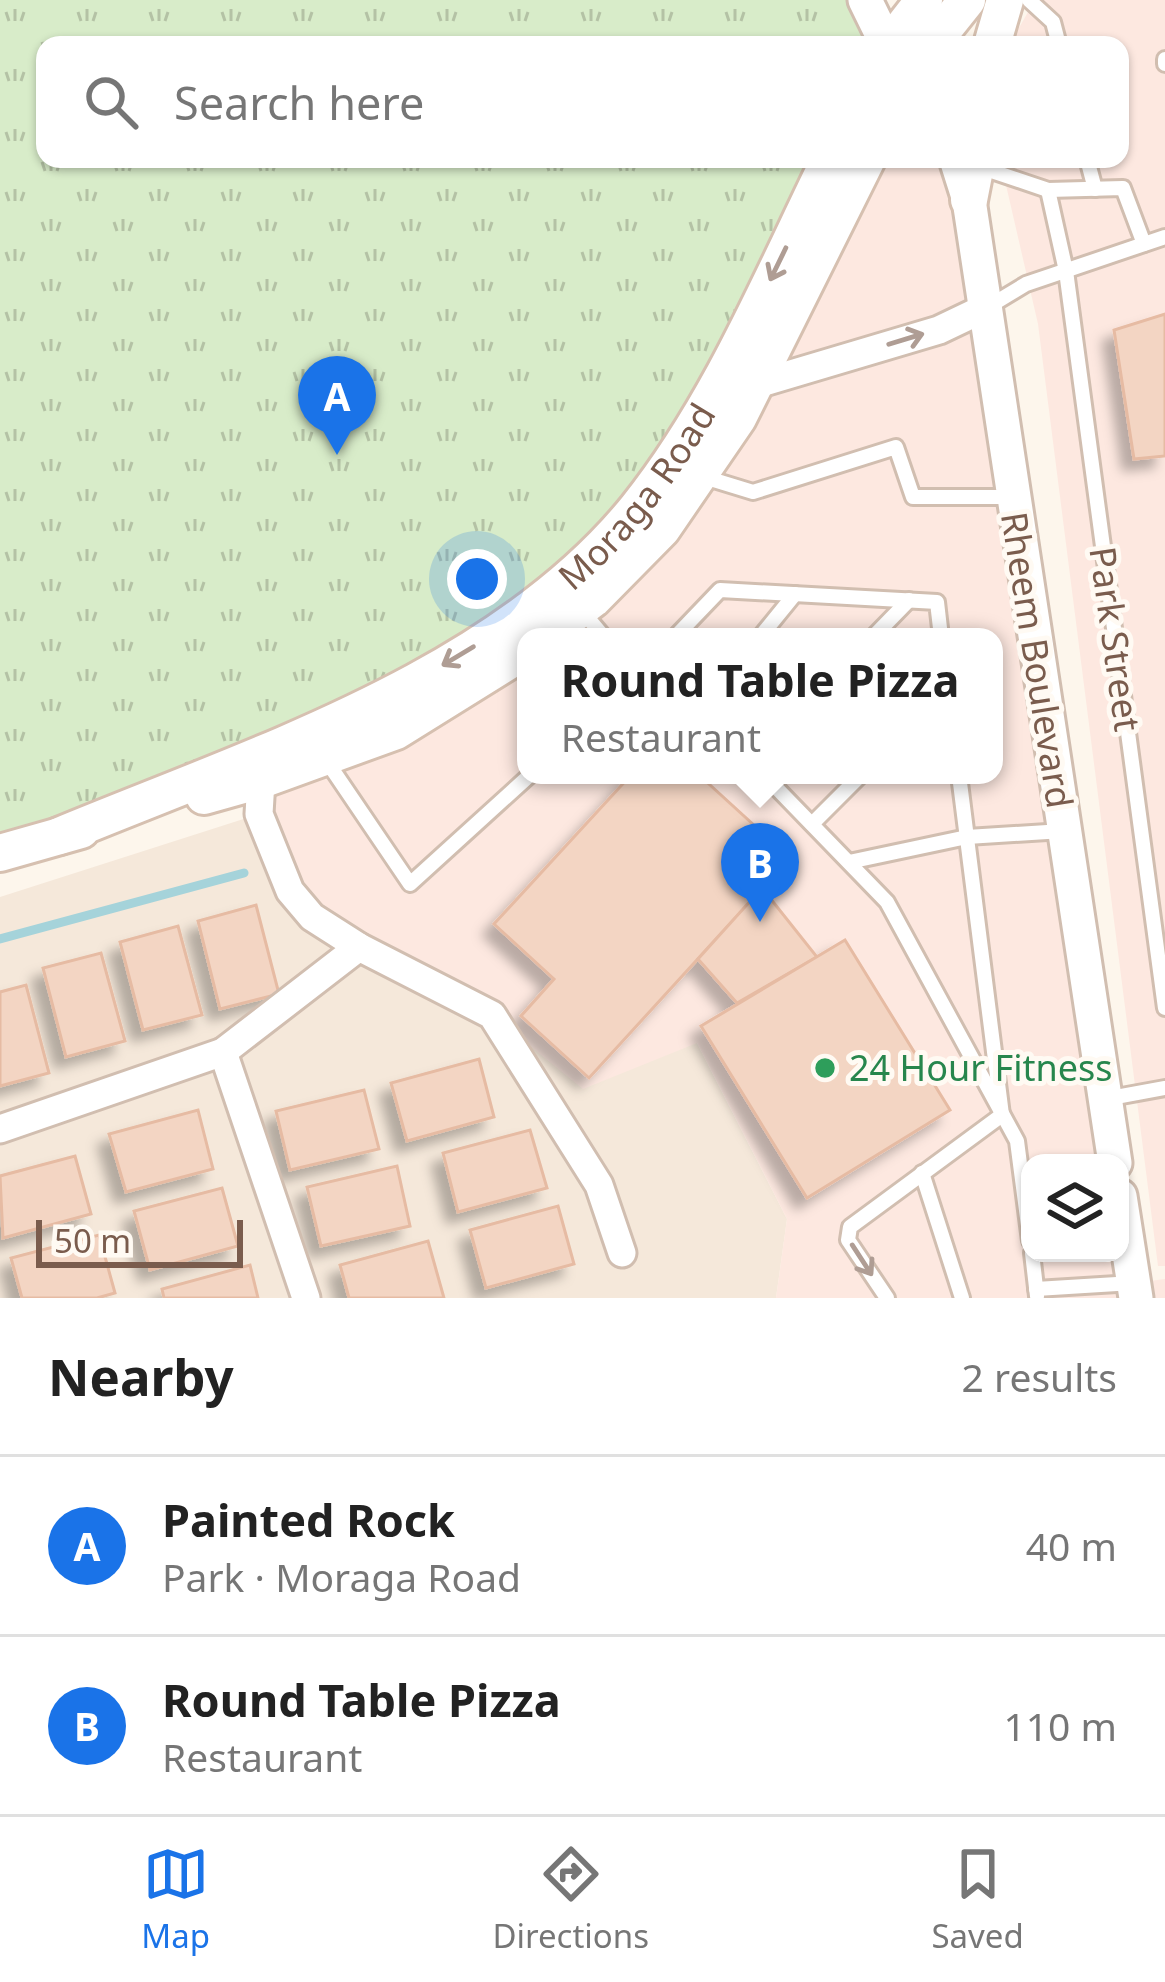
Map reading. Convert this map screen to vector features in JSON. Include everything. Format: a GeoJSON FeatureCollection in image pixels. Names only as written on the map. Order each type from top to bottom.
{"type":"FeatureCollection","features":[{"type":"Feature","properties":{"kind":"main road"},"geometry":{"type":"LineString","coordinates":[[895,36],[924,0]]}},
{"type":"Feature","properties":{"kind":"main road"},"geometry":{"type":"LineString","coordinates":[[938,36],[967,0]]}},
{"type":"Feature","properties":{"kind":"main road"},"geometry":{"type":"LineString","coordinates":[[995,36],[1005,0]]}},
{"type":"Feature","properties":{"kind":"main road","name":"Moraga Road"},"geometry":{"type":"LineString","coordinates":[[519,628],[582,609],[637,509],[710,402],[826,168]]}},
{"type":"Feature","properties":{"kind":"main road","name":"Moraga Road"},"geometry":{"type":"LineString","coordinates":[[556,628],[582,609],[662,530],[738,418],[863,168]]}},
{"type":"Feature","properties":{"kind":"main road","name":"Moraga Road"},"geometry":{"type":"LineString","coordinates":[[59,836],[382,702],[489,637],[517,629]]}},
{"type":"Feature","properties":{"kind":"main road","name":"Moraga Road"},"geometry":{"type":"LineString","coordinates":[[0,853],[261,781],[396,731],[517,656]]}},
{"type":"Feature","properties":{"kind":"street"},"geometry":{"type":"LineString","coordinates":[[865,0],[883,36]]}},
{"type":"Feature","properties":{"kind":"street","name":"Rheem Boulevard"},"geometry":{"type":"LineString","coordinates":[[970,171],[983,310],[1114,1154]]}},
{"type":"Feature","properties":{"kind":"street"},"geometry":{"type":"LineString","coordinates":[[754,386],[939,329],[983,310]]}},
{"type":"Feature","properties":{"kind":"street"},"geometry":{"type":"LineString","coordinates":[[261,781],[259,814],[290,891],[312,917],[358,947],[492,1015],[599,1185],[622,1253]]}},
{"type":"Feature","properties":{"kind":"street"},"geometry":{"type":"LineString","coordinates":[[0,1129],[223,1052],[358,947]]}},
{"type":"Feature","properties":{"kind":"street"},"geometry":{"type":"LineString","coordinates":[[223,1052],[306,1298]]}},
{"type":"Feature","properties":{"kind":"street"},"geometry":{"type":"LineString","coordinates":[[1129,1253],[1135,1291]]}},
{"type":"Feature","properties":{"kind":"lane"},"geometry":{"type":"LineString","coordinates":[[1029,0],[1053,22],[1057,36]]}},
{"type":"Feature","properties":{"kind":"lane"},"geometry":{"type":"LineString","coordinates":[[1089,168],[1095,189]]}},
{"type":"Feature","properties":{"kind":"lane"},"geometry":{"type":"LineString","coordinates":[[970,171],[1048,190],[1123,188],[1144,244]]}},
{"type":"Feature","properties":{"kind":"lane","name":"Park Street"},"geometry":{"type":"LineString","coordinates":[[1048,190],[1066,271],[1165,1008]]}},
{"type":"Feature","properties":{"kind":"lane"},"geometry":{"type":"LineString","coordinates":[[983,310],[1026,284],[1165,236]]}},
{"type":"Feature","properties":{"kind":"lane"},"geometry":{"type":"LineString","coordinates":[[699,476],[753,492],[896,447],[913,496],[1012,497]]}},
{"type":"Feature","properties":{"kind":"lane"},"geometry":{"type":"LineString","coordinates":[[684,628],[720,590],[937,602],[940,628]]}},
{"type":"Feature","properties":{"kind":"lane"},"geometry":{"type":"LineString","coordinates":[[767,628],[795,594]]}},
{"type":"Feature","properties":{"kind":"lane"},"geometry":{"type":"LineString","coordinates":[[882,628],[909,600]]}},
{"type":"Feature","properties":{"kind":"lane"},"geometry":{"type":"LineString","coordinates":[[324,758],[410,884],[520,784]]}},
{"type":"Feature","properties":{"kind":"lane"},"geometry":{"type":"LineString","coordinates":[[773,784],[887,902],[1017,1141],[1021,1172]]}},
{"type":"Feature","properties":{"kind":"lane"},"geometry":{"type":"LineString","coordinates":[[812,824],[852,784]]}},
{"type":"Feature","properties":{"kind":"lane"},"geometry":{"type":"LineString","coordinates":[[960,784],[1002,1114]]}},
{"type":"Feature","properties":{"kind":"lane"},"geometry":{"type":"LineString","coordinates":[[849,862],[967,837],[1063,831]]}},
{"type":"Feature","properties":{"kind":"lane"},"geometry":{"type":"LineString","coordinates":[[1105,1099],[1165,1088]]}},
{"type":"Feature","properties":{"kind":"lane"},"geometry":{"type":"LineString","coordinates":[[886,1298],[848,1240],[848,1231],[1002,1114]]}},
{"type":"Feature","properties":{"kind":"lane"},"geometry":{"type":"LineString","coordinates":[[922,1173],[962,1298]]}},
{"type":"Feature","properties":{"kind":"lane"},"geometry":{"type":"LineString","coordinates":[[1033,1262],[1037,1293],[1135,1291]]}},
{"type":"Feature","properties":{"kind":"shaded area"},"geometry":{"type":"Polygon","coordinates":[[[1035,0],[1165,0],[1165,1266],[1158,1266],[1038,324],[1002,168],[1129,168],[1129,36],[1014,36],[1035,0]]]}},
{"type":"Feature","properties":{"kind":"shaded area"},"geometry":{"type":"Polygon","coordinates":[[[823,168],[957,168],[1114,1154],[1021,1154],[1021,1262],[1124,1262],[1134,1283],[1165,1279],[1165,1298],[776,1298],[787,1219],[697,1043],[583,1089],[492,1015],[327,925],[259,814],[263,751],[823,168]]]}},
{"type":"Feature","properties":{"kind":"shaded area"},"geometry":{"type":"Polygon","coordinates":[[[259,814],[697,1043],[787,1219],[776,1298],[0,1298],[0,897],[259,814]]]}},
{"type":"Feature","properties":{"kind":"green space"},"geometry":{"type":"Polygon","coordinates":[[[0,0],[865,0],[883,36],[36,36],[36,168],[827,168],[637,509],[489,637],[0,853],[0,0]]]}},
{"type":"Feature","properties":{"kind":"building"},"geometry":{"type":"Polygon","coordinates":[[[1165,314],[1165,456],[1134,459],[1114,330],[1165,314]]]}},
{"type":"Feature","properties":{"kind":"building"},"geometry":{"type":"Polygon","coordinates":[[[623,784],[709,784],[790,858],[589,1078],[521,1016],[554,979],[494,924],[623,784]]]}},
{"type":"Feature","properties":{"kind":"building"},"geometry":{"type":"Polygon","coordinates":[[[762,888],[817,957],[737,1003],[698,959],[762,888]]]}},
{"type":"Feature","properties":{"kind":"building"},"geometry":{"type":"Polygon","coordinates":[[[256,905],[279,994],[220,1009],[198,921],[256,905]]]}},
{"type":"Feature","properties":{"kind":"building"},"geometry":{"type":"Polygon","coordinates":[[[178,926],[202,1015],[143,1030],[120,942],[178,926]]]}},
{"type":"Feature","properties":{"kind":"building","name":"24 Hour Fitness"},"geometry":{"type":"Polygon","coordinates":[[[845,940],[950,1110],[807,1198],[701,1026],[845,940]]]}},
{"type":"Feature","properties":{"kind":"building"},"geometry":{"type":"Polygon","coordinates":[[[101,953],[125,1041],[66,1057],[43,968],[101,953]]]}},
{"type":"Feature","properties":{"kind":"building"},"geometry":{"type":"Polygon","coordinates":[[[26,985],[49,1073],[0,1086],[0,992],[26,985]]]}},
{"type":"Feature","properties":{"kind":"building"},"geometry":{"type":"Polygon","coordinates":[[[479,1059],[494,1117],[407,1141],[391,1083],[479,1059]]]}},
{"type":"Feature","properties":{"kind":"building"},"geometry":{"type":"Polygon","coordinates":[[[364,1090],[379,1149],[290,1170],[276,1111],[364,1090]]]}},
{"type":"Feature","properties":{"kind":"building"},"geometry":{"type":"Polygon","coordinates":[[[198,1110],[213,1169],[126,1192],[109,1134],[198,1110]]]}},
{"type":"Feature","properties":{"kind":"building"},"geometry":{"type":"Polygon","coordinates":[[[530,1130],[547,1188],[458,1212],[443,1153],[530,1130]]]}},
{"type":"Feature","properties":{"kind":"building"},"geometry":{"type":"Polygon","coordinates":[[[75,1156],[91,1214],[3,1238],[0,1176],[75,1156]]]}},
{"type":"Feature","properties":{"kind":"building"},"geometry":{"type":"Polygon","coordinates":[[[397,1166],[410,1226],[321,1246],[307,1187],[397,1166]]]}},
{"type":"Feature","properties":{"kind":"building"},"geometry":{"type":"Polygon","coordinates":[[[222,1188],[238,1246],[150,1270],[134,1211],[222,1188]]]}},
{"type":"Feature","properties":{"kind":"building"},"geometry":{"type":"Polygon","coordinates":[[[558,1206],[574,1264],[486,1288],[470,1230],[558,1206]]]}},
{"type":"Feature","properties":{"kind":"building"},"geometry":{"type":"Polygon","coordinates":[[[99,1235],[115,1293],[97,1298],[22,1298],[11,1258],[99,1235]]]}},
{"type":"Feature","properties":{"kind":"building"},"geometry":{"type":"Polygon","coordinates":[[[428,1241],[444,1298],[349,1298],[340,1265],[428,1241]]]}},
{"type":"Feature","properties":{"kind":"building"},"geometry":{"type":"Polygon","coordinates":[[[250,1265],[258,1298],[164,1298],[162,1289],[250,1265]]]}},
{"type":"Feature","properties":{"kind":"waterway"},"geometry":{"type":"LineString","coordinates":[[0,939],[244,873]]}},
{"type":"Feature","properties":{"kind":"place","name":"Painted Rock"},"geometry":{"type":"Point","coordinates":[337,455]}},
{"type":"Feature","properties":{"kind":"place","name":"Round Table Pizza"},"geometry":{"type":"Point","coordinates":[760,922]}},
{"type":"Feature","properties":{"kind":"place","name":"24 Hour Fitness"},"geometry":{"type":"Point","coordinates":[825,1068]}}]}
